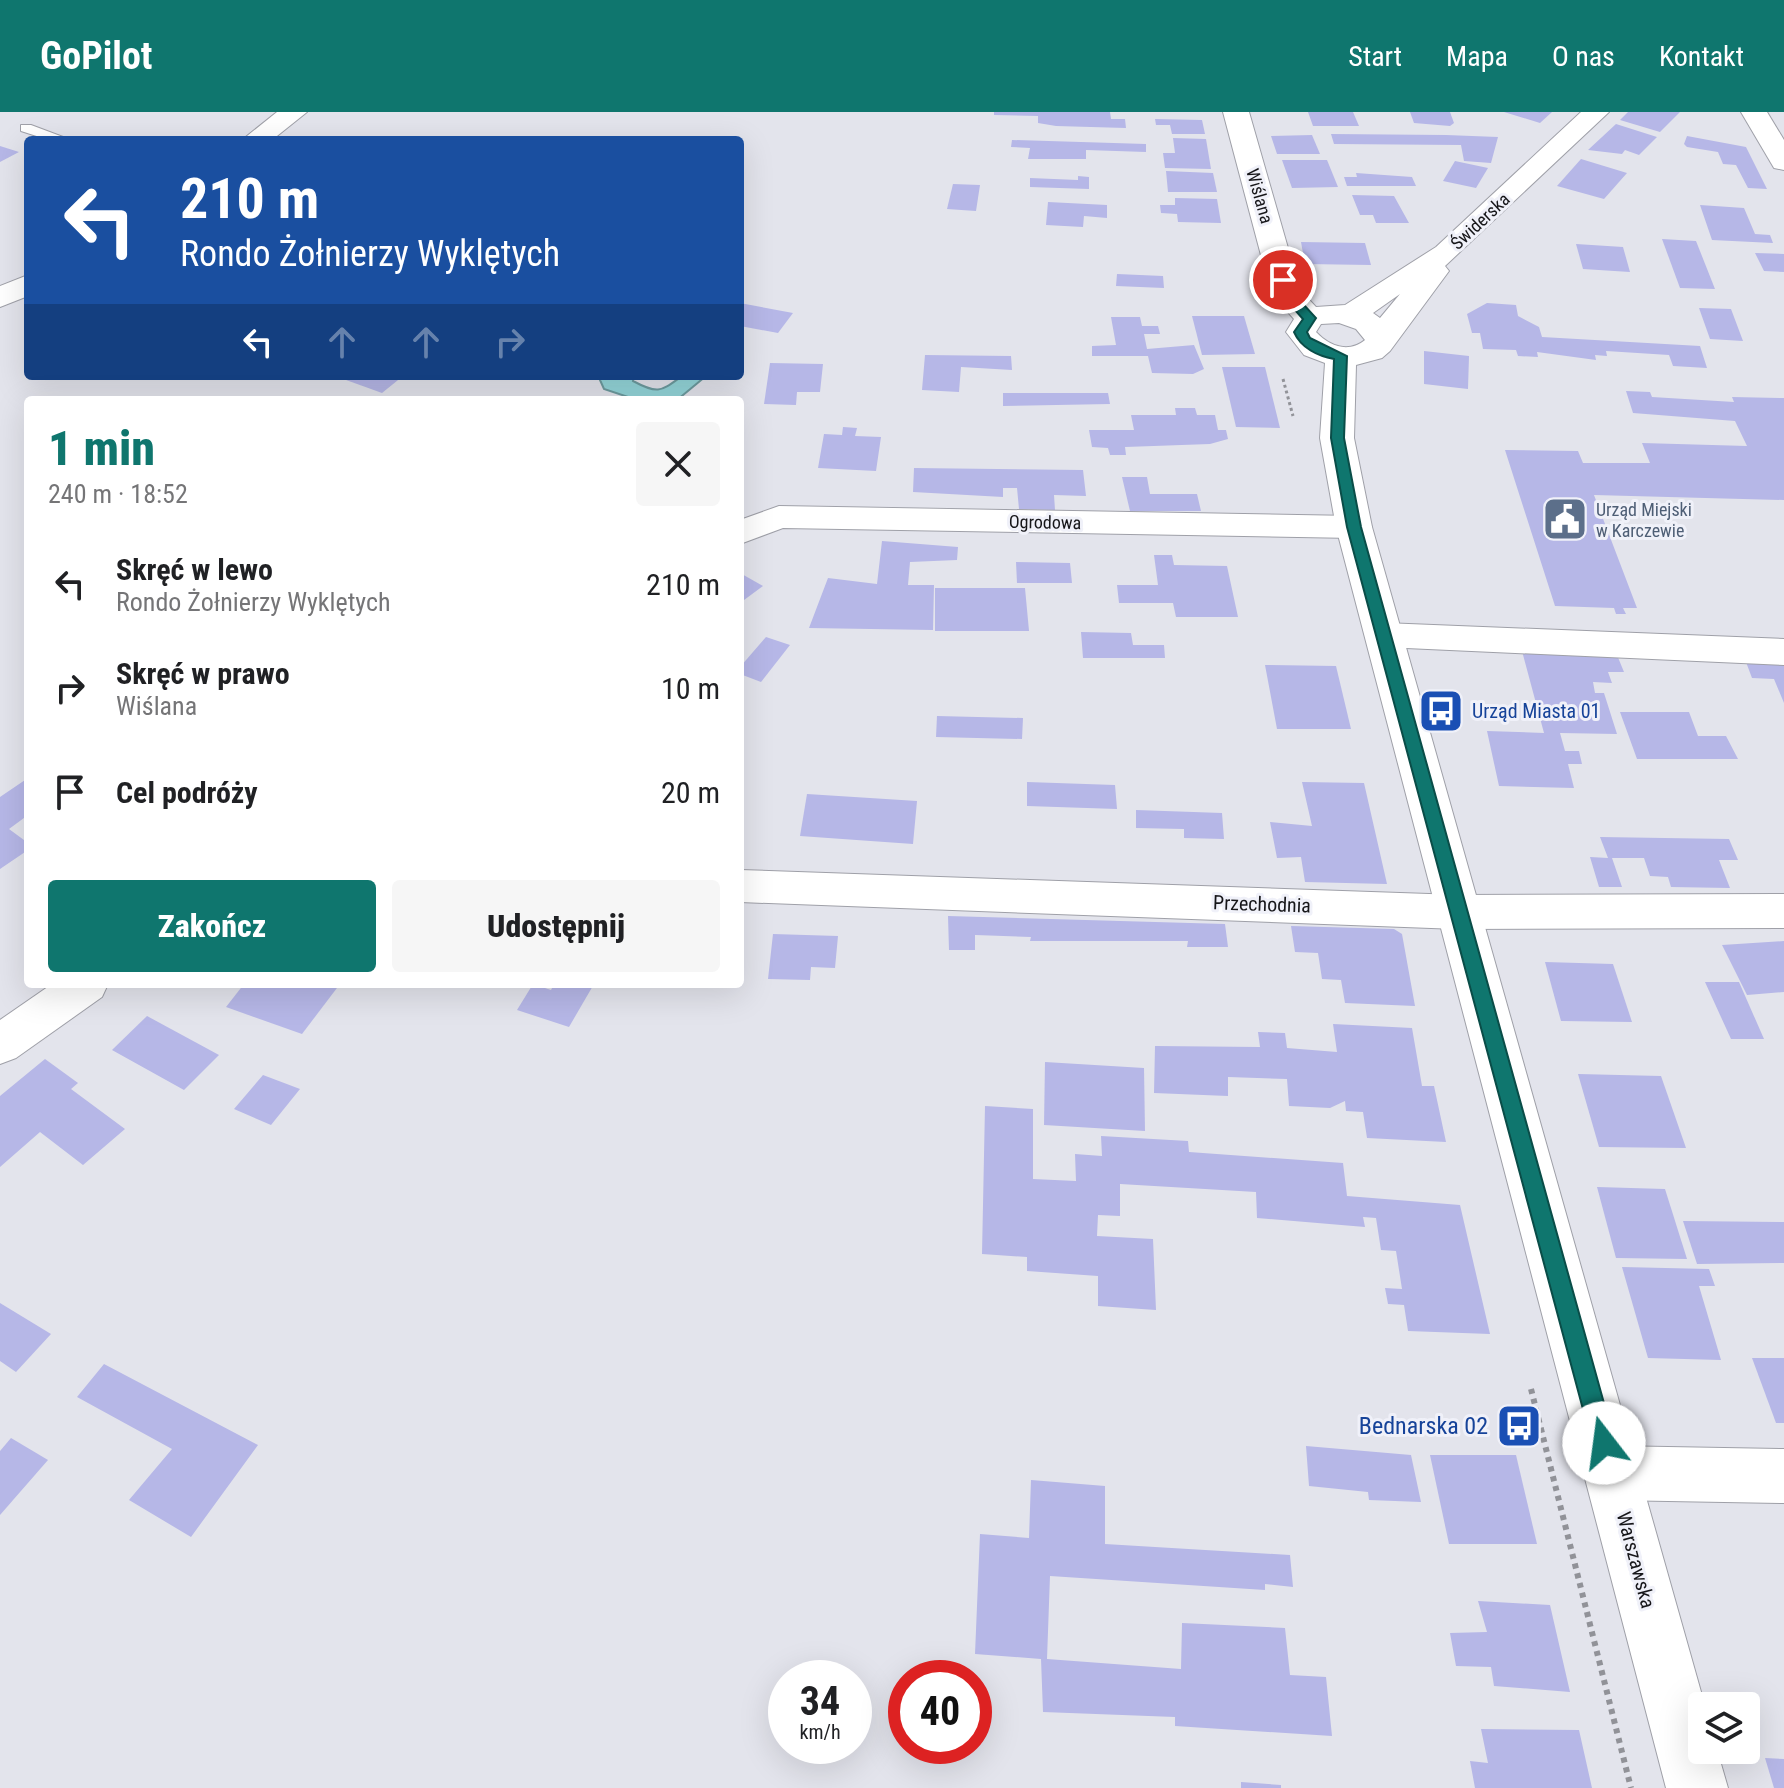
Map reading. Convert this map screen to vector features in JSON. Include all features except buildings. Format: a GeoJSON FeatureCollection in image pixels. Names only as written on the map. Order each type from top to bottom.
{"type":"FeatureCollection","features":[{"type":"Feature","properties":{"kind":"street"},"geometry":{"type":"LineString","coordinates":[[261,136],[294,112]]}},
{"type":"Feature","properties":{"kind":"street","name":"Wiślana"},"geometry":{"type":"LineString","coordinates":[[1236,112],[1286,293],[1310,318]]}},
{"type":"Feature","properties":{"kind":"street","name":"Świderska"},"geometry":{"type":"LineString","coordinates":[[1352,315],[1371,299],[1446,253],[1596,112]]}},
{"type":"Feature","properties":{"kind":"street"},"geometry":{"type":"LineString","coordinates":[[1754,112],[1784,162]]}},
{"type":"Feature","properties":{"kind":"street"},"geometry":{"type":"LineString","coordinates":[[1380,337],[1375,328],[1352,315],[1328,313],[1310,318],[1301,332],[1304,341],[1326,353],[1341,356],[1374,349],[1446,253]]}},
{"type":"Feature","properties":{"kind":"street"},"geometry":{"type":"LineString","coordinates":[[0,298],[24,286]]}},
{"type":"Feature","properties":{"kind":"street","name":"Warszawska"},"geometry":{"type":"LineString","coordinates":[[1341,356],[1337,438],[1354,527],[1697,1788]]}},
{"type":"Feature","properties":{"kind":"street","name":"Ogrodowa"},"geometry":{"type":"LineString","coordinates":[[744,531],[779,517],[1354,527]]}},
{"type":"Feature","properties":{"kind":"street"},"geometry":{"type":"LineString","coordinates":[[1384,635],[1784,652]]}},
{"type":"Feature","properties":{"kind":"street","name":"Przechodnia"},"geometry":{"type":"LineString","coordinates":[[744,886],[1458,912],[1784,911]]}},
{"type":"Feature","properties":{"kind":"street"},"geometry":{"type":"LineString","coordinates":[[0,1045],[80,988]]}},
{"type":"Feature","properties":{"kind":"street"},"geometry":{"type":"LineString","coordinates":[[1612,1473],[1784,1476]]}},
{"type":"Feature","properties":{"kind":"lane"},"geometry":{"type":"LineString","coordinates":[[26,128],[51,136]]}},
{"type":"Feature","properties":{"kind":"water"},"geometry":{"type":"Polygon","coordinates":[[[600,380],[633,380],[654,390],[676,380],[701,380],[682,396],[625,396],[604,389],[600,380]]]}},
{"type":"Feature","properties":{"kind":"place","name":"Urząd Miejski w Karczewie"},"geometry":{"type":"Point","coordinates":[1565,519]}},
{"type":"Feature","properties":{"kind":"place","name":"Urząd Miasta 01"},"geometry":{"type":"Point","coordinates":[1441,711]}},
{"type":"Feature","properties":{"kind":"place","name":"Bednarska 02"},"geometry":{"type":"Point","coordinates":[1519,1426]}},
{"type":"Feature","properties":{"kind":"route"},"geometry":{"type":"LineString","coordinates":[[1283,280],[1286,293],[1310,318],[1301,332],[1304,341],[1313,348],[1341,356],[1337,438],[1354,527],[1604,1443]]}}]}
